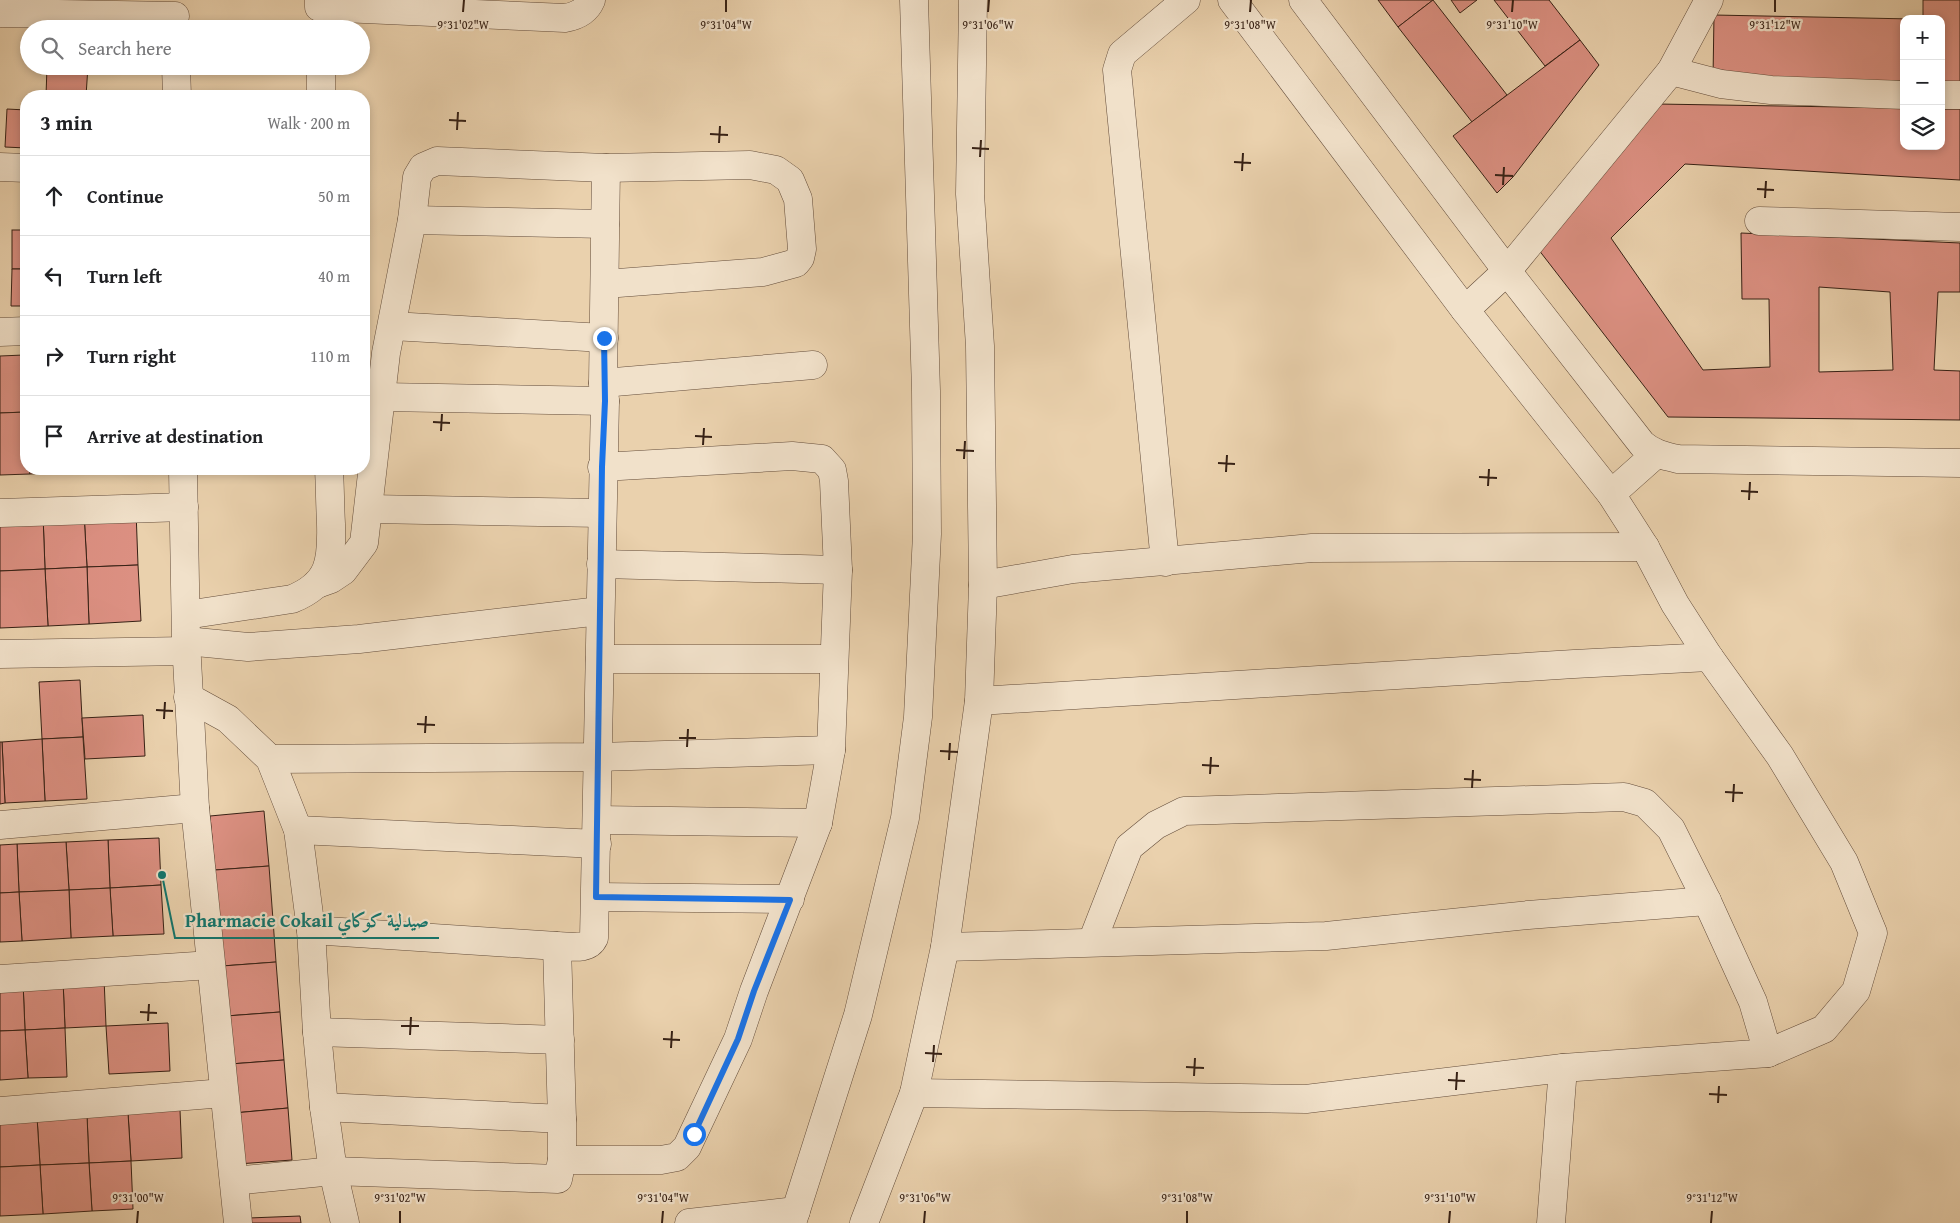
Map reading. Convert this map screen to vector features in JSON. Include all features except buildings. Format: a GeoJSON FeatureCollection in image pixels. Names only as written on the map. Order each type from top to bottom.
{"type":"FeatureCollection","features":[{"type":"Feature","properties":{"kind":"street"},"geometry":{"type":"LineString","coordinates":[[320,12],[565,18],[575,16],[584,10],[591,0]]}},
{"type":"Feature","properties":{"kind":"street"},"geometry":{"type":"LineString","coordinates":[[689,1223],[794,1217],[858,1015],[905,818],[918,717],[927,525],[926,391],[914,0]]}},
{"type":"Feature","properties":{"kind":"street"},"geometry":{"type":"LineString","coordinates":[[864,1223],[914,1093],[945,947],[978,701],[983,585],[980,346],[970,194],[973,0]]}},
{"type":"Feature","properties":{"kind":"street"},"geometry":{"type":"LineString","coordinates":[[1165,562],[1117,70],[1122,54],[1186,0]]}},
{"type":"Feature","properties":{"kind":"street"},"geometry":{"type":"LineString","coordinates":[[914,1093],[1306,1099],[1563,1068],[1768,1052],[1824,1029],[1856,991],[1873,933],[1839,853],[1780,756],[1709,657],[1675,604],[1645,547],[1611,494],[1465,310],[1232,0]]}},
{"type":"Feature","properties":{"kind":"street"},"geometry":{"type":"LineString","coordinates":[[1303,0],[1507,270],[1642,444],[1656,454],[1678,459],[1960,463]]}},
{"type":"Feature","properties":{"kind":"street"},"geometry":{"type":"LineString","coordinates":[[1465,310],[1507,270],[1671,71],[1708,0]]}},
{"type":"Feature","properties":{"kind":"street"},"geometry":{"type":"LineString","coordinates":[[0,13],[175,15]]}},
{"type":"Feature","properties":{"kind":"street"},"geometry":{"type":"LineString","coordinates":[[1671,71],[1722,84],[1771,90],[1900,95]]}},
{"type":"Feature","properties":{"kind":"street"},"geometry":{"type":"LineString","coordinates":[[176,75],[177,90]]}},
{"type":"Feature","properties":{"kind":"street"},"geometry":{"type":"LineString","coordinates":[[321,75],[321,90]]}},
{"type":"Feature","properties":{"kind":"street"},"geometry":{"type":"LineString","coordinates":[[1945,95],[1960,95]]}},
{"type":"Feature","properties":{"kind":"street"},"geometry":{"type":"LineString","coordinates":[[317,584],[330,579],[343,570],[364,543],[386,353],[412,220],[417,177],[421,169],[432,162],[606,168],[750,166],[776,170],[790,180],[796,194],[802,249],[800,258],[796,263],[763,272],[605,284]]}},
{"type":"Feature","properties":{"kind":"street"},"geometry":{"type":"LineString","coordinates":[[0,167],[20,168]]}},
{"type":"Feature","properties":{"kind":"street"},"geometry":{"type":"LineString","coordinates":[[311,930],[557,946],[585,946],[592,942],[595,933],[596,897],[606,168]]}},
{"type":"Feature","properties":{"kind":"street"},"geometry":{"type":"LineString","coordinates":[[412,220],[606,224]]}},
{"type":"Feature","properties":{"kind":"street"},"geometry":{"type":"LineString","coordinates":[[1759,221],[1960,227]]}},
{"type":"Feature","properties":{"kind":"street"},"geometry":{"type":"LineString","coordinates":[[392,326],[604,338]]}},
{"type":"Feature","properties":{"kind":"street"},"geometry":{"type":"LineString","coordinates":[[0,332],[20,331]]}},
{"type":"Feature","properties":{"kind":"street"},"geometry":{"type":"LineString","coordinates":[[382,397],[604,392],[813,365]]}},
{"type":"Feature","properties":{"kind":"street"},"geometry":{"type":"LineString","coordinates":[[1611,494],[1656,454]]}},
{"type":"Feature","properties":{"kind":"street"},"geometry":{"type":"LineString","coordinates":[[562,1160],[661,1160],[678,1156],[683,1152],[694,1134],[738,1039],[754,991],[790,900],[818,823],[830,750],[838,570],[832,470],[822,460],[792,456],[602,467]]}},
{"type":"Feature","properties":{"kind":"street"},"geometry":{"type":"LineString","coordinates":[[183,475],[188,698],[195,808],[238,1223]]}},
{"type":"Feature","properties":{"kind":"street"},"geometry":{"type":"LineString","coordinates":[[0,654],[186,636],[306,594],[326,572],[331,557],[329,475]]}},
{"type":"Feature","properties":{"kind":"street"},"geometry":{"type":"LineString","coordinates":[[0,513],[184,507]]}},
{"type":"Feature","properties":{"kind":"street"},"geometry":{"type":"LineString","coordinates":[[369,509],[602,513]]}},
{"type":"Feature","properties":{"kind":"street"},"geometry":{"type":"LineString","coordinates":[[983,585],[1073,569],[1312,548],[1645,547]]}},
{"type":"Feature","properties":{"kind":"street"},"geometry":{"type":"LineString","coordinates":[[601,564],[838,570]]}},
{"type":"Feature","properties":{"kind":"street"},"geometry":{"type":"LineString","coordinates":[[186,636],[248,647],[358,639],[600,611]]}},
{"type":"Feature","properties":{"kind":"street"},"geometry":{"type":"LineString","coordinates":[[978,701],[1709,657]]}},
{"type":"Feature","properties":{"kind":"street"},"geometry":{"type":"LineString","coordinates":[[600,659],[834,660]]}},
{"type":"Feature","properties":{"kind":"street"},"geometry":{"type":"LineString","coordinates":[[188,698],[228,719],[270,759],[298,830],[311,930],[324,1107],[332,1171],[345,1223]]}},
{"type":"Feature","properties":{"kind":"street"},"geometry":{"type":"LineString","coordinates":[[270,759],[598,757],[830,750]]}},
{"type":"Feature","properties":{"kind":"street"},"geometry":{"type":"LineString","coordinates":[[1092,942],[1129,847],[1156,826],[1184,811],[1624,797],[1645,803],[1671,829],[1707,901],[1753,1002],[1768,1052]]}},
{"type":"Feature","properties":{"kind":"street"},"geometry":{"type":"LineString","coordinates":[[0,825],[195,808]]}},
{"type":"Feature","properties":{"kind":"street"},"geometry":{"type":"LineString","coordinates":[[298,830],[597,832],[818,823]]}},
{"type":"Feature","properties":{"kind":"street"},"geometry":{"type":"LineString","coordinates":[[596,897],[790,900]]}},
{"type":"Feature","properties":{"kind":"street"},"geometry":{"type":"LineString","coordinates":[[945,947],[1326,936],[1528,915],[1707,901]]}},
{"type":"Feature","properties":{"kind":"street"},"geometry":{"type":"LineString","coordinates":[[234,1181],[332,1171],[558,1179],[562,1160],[562,1120],[557,946]]}},
{"type":"Feature","properties":{"kind":"street"},"geometry":{"type":"LineString","coordinates":[[0,979],[211,966]]}},
{"type":"Feature","properties":{"kind":"street"},"geometry":{"type":"LineString","coordinates":[[317,1032],[560,1040]]}},
{"type":"Feature","properties":{"kind":"street"},"geometry":{"type":"LineString","coordinates":[[1551,1223],[1563,1068]]}},
{"type":"Feature","properties":{"kind":"street"},"geometry":{"type":"LineString","coordinates":[[0,1111],[224,1093]]}},
{"type":"Feature","properties":{"kind":"street"},"geometry":{"type":"LineString","coordinates":[[324,1107],[562,1120]]}},
{"type":"Feature","properties":{"kind":"place","name":"Pharmacie Cokail صيدلية كوكاي"},"geometry":{"type":"Point","coordinates":[162,875]}},
{"type":"Feature","properties":{"kind":"route"},"geometry":{"type":"LineString","coordinates":[[604,338],[603,383],[605,401],[602,467],[596,897],[790,900],[754,991],[738,1039],[694,1134]]}}]}
